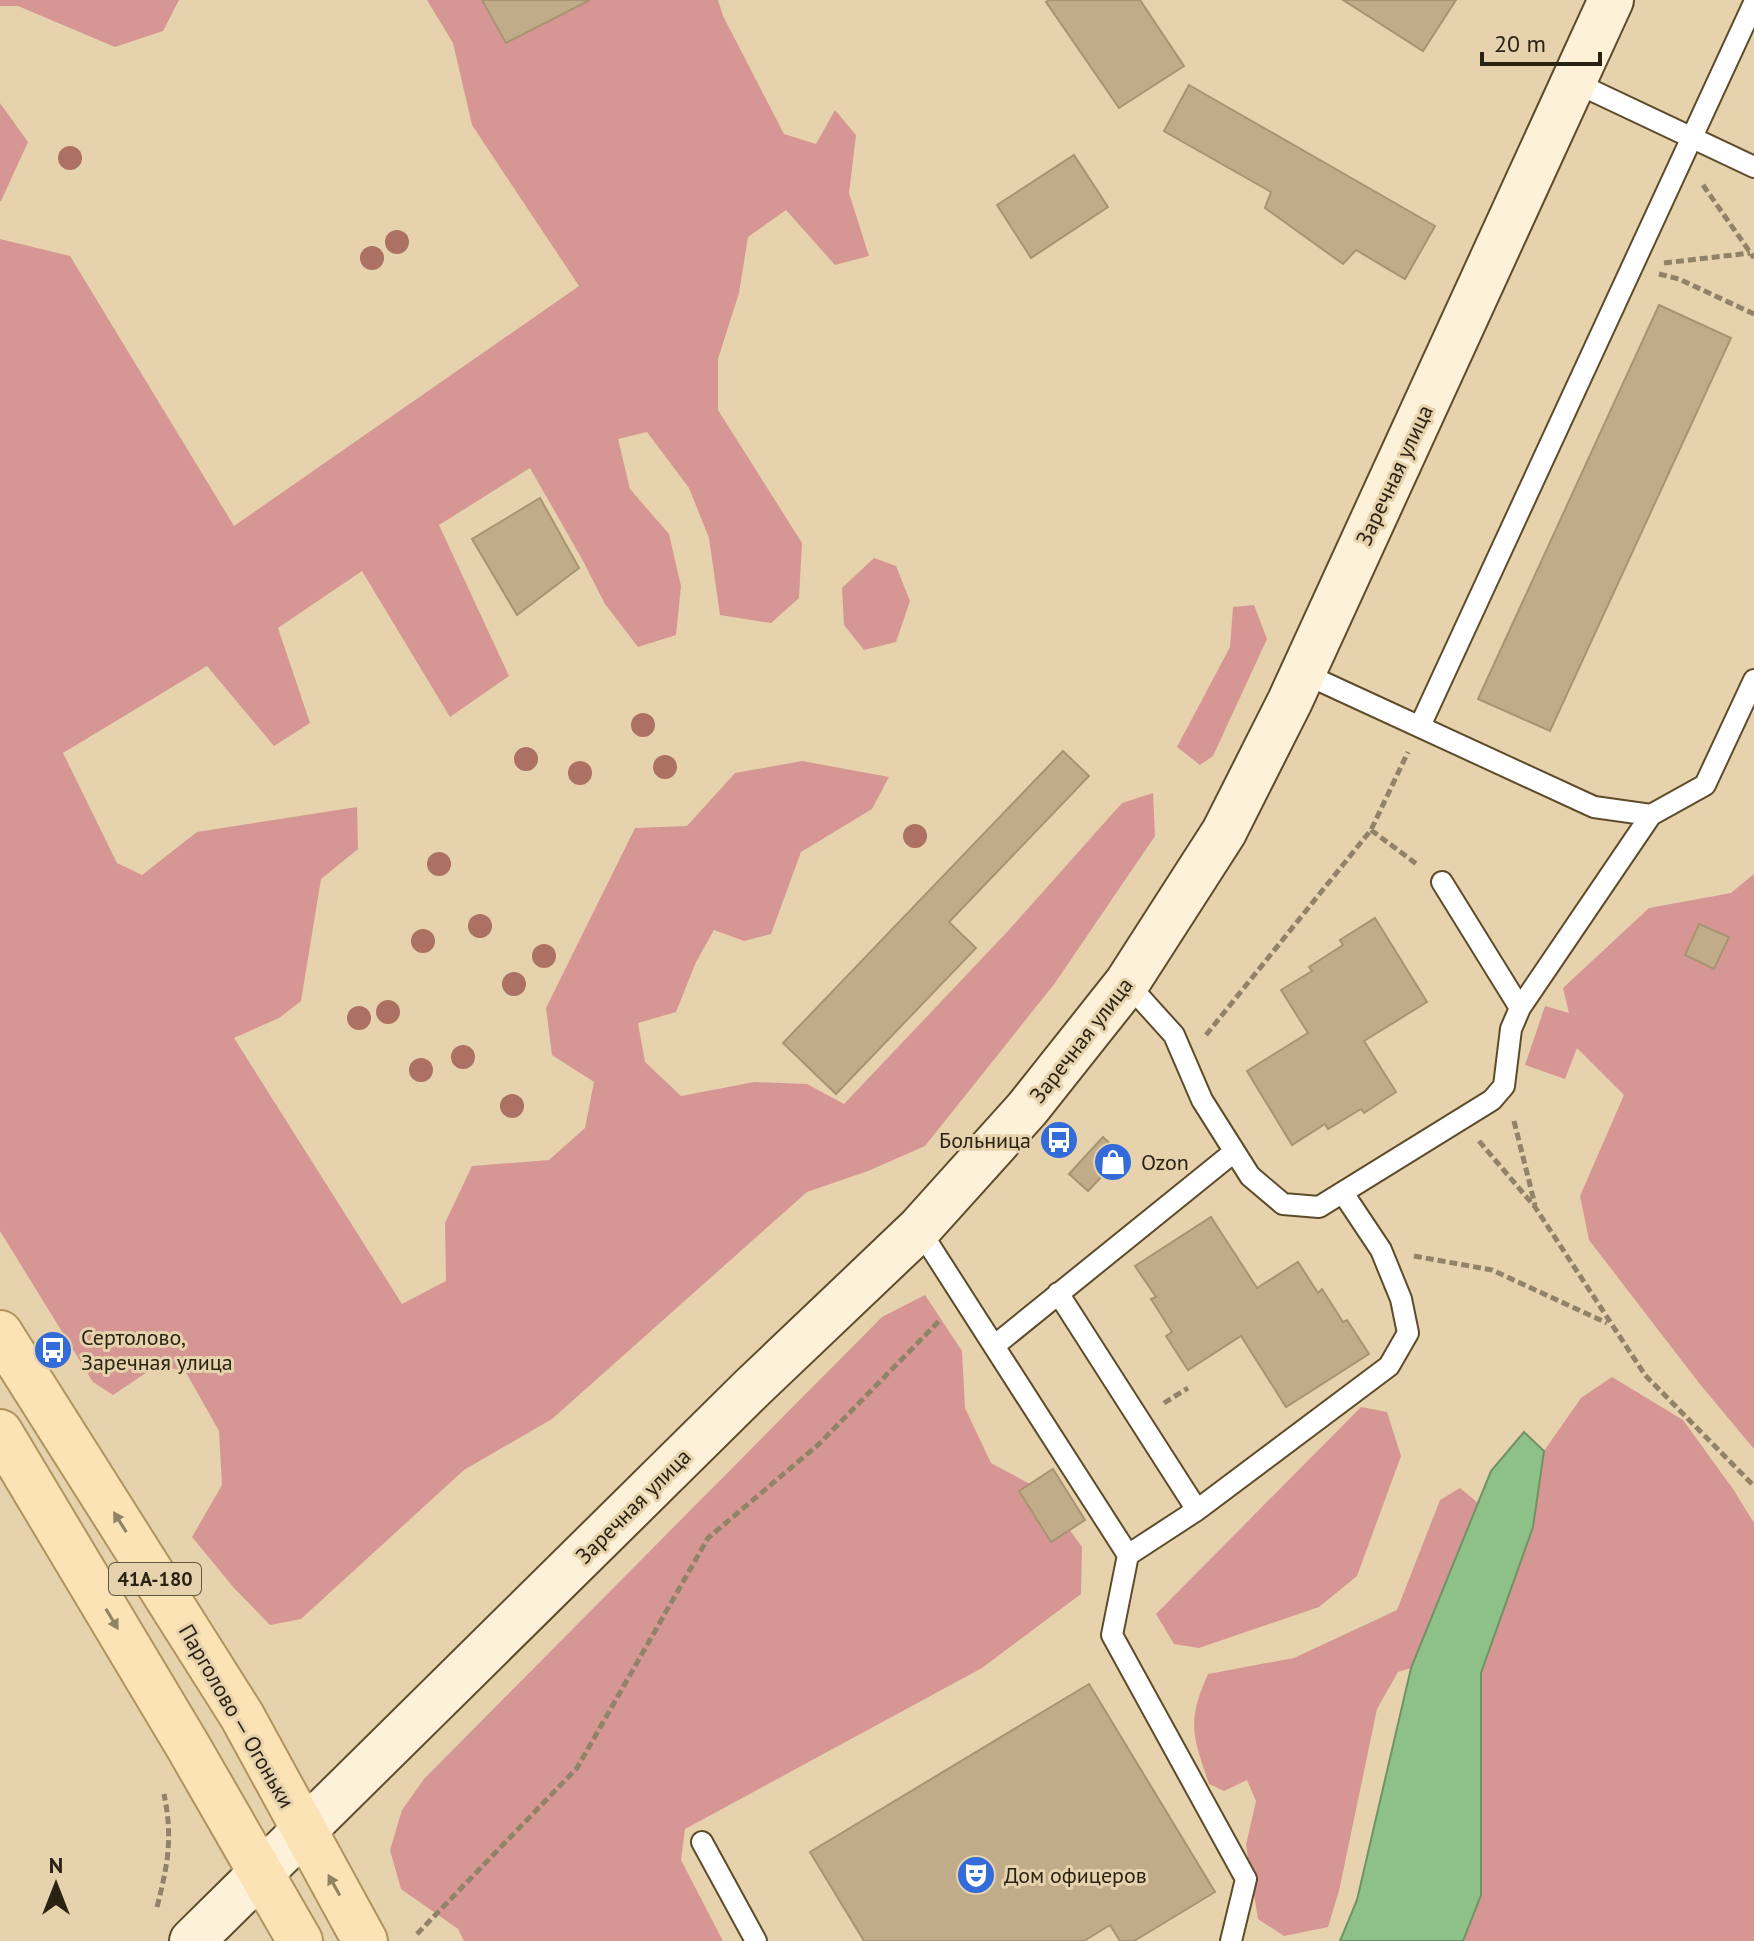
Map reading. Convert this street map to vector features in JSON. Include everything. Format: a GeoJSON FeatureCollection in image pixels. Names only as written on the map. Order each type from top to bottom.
{"type":"FeatureCollection","features":[{"type":"Feature","properties":{"kind":"main road","name":"Заречная улица"},"geometry":{"type":"LineString","coordinates":[[192,1941],[753,1387],[919,1229],[1027,1109],[1127,983],[1224,832],[1303,673],[1611,0]]}},
{"type":"Feature","properties":{"kind":"main road","name":"Парголово — Огоньки"},"geometry":{"type":"LineString","coordinates":[[0,1333],[242,1716],[365,1941]]}},
{"type":"Feature","properties":{"kind":"main road","name":"41А-180"},"geometry":{"type":"LineString","coordinates":[[0,1432],[300,1941]]}},
{"type":"Feature","properties":{"kind":"lane"},"geometry":{"type":"LineString","coordinates":[[1420,726],[1754,3]]}},
{"type":"Feature","properties":{"kind":"lane"},"geometry":{"type":"LineString","coordinates":[[1574,82],[1754,167]]}},
{"type":"Feature","properties":{"kind":"lane"},"geometry":{"type":"LineString","coordinates":[[1303,673],[1594,807],[1651,815]]}},
{"type":"Feature","properties":{"kind":"lane"},"geometry":{"type":"LineString","coordinates":[[1127,983],[1174,1035],[1202,1100],[1250,1176],[1283,1204],[1319,1207],[1492,1100],[1504,1086],[1511,1029],[1520,1008],[1651,815],[1705,785],[1754,680]]}},
{"type":"Feature","properties":{"kind":"lane"},"geometry":{"type":"LineString","coordinates":[[1442,882],[1520,1008]]}},
{"type":"Feature","properties":{"kind":"lane"},"geometry":{"type":"LineString","coordinates":[[994,1346],[1234,1152]]}},
{"type":"Feature","properties":{"kind":"lane"},"geometry":{"type":"LineString","coordinates":[[1128,1555],[1197,1510],[1389,1366],[1408,1333],[1401,1299],[1381,1250],[1343,1193]]}},
{"type":"Feature","properties":{"kind":"lane"},"geometry":{"type":"LineString","coordinates":[[919,1229],[1128,1555],[1112,1635],[1246,1879],[1231,1941]]}},
{"type":"Feature","properties":{"kind":"lane"},"geometry":{"type":"LineString","coordinates":[[1058,1293],[1197,1510]]}},
{"type":"Feature","properties":{"kind":"lane"},"geometry":{"type":"LineString","coordinates":[[702,1842],[756,1941]]}},
{"type":"Feature","properties":{"kind":"path"},"geometry":{"type":"LineString","coordinates":[[1632,267],[1753,255],[1701,182],[1691,138]]}},
{"type":"Feature","properties":{"kind":"path"},"geometry":{"type":"LineString","coordinates":[[1632,267],[1679,279],[1754,314]]}},
{"type":"Feature","properties":{"kind":"path"},"geometry":{"type":"LineString","coordinates":[[1185,1061],[1371,830],[1420,726]]}},
{"type":"Feature","properties":{"kind":"path"},"geometry":{"type":"LineString","coordinates":[[1371,830],[1442,882]]}},
{"type":"Feature","properties":{"kind":"path"},"geometry":{"type":"LineString","coordinates":[[1504,1086],[1535,1207]]}},
{"type":"Feature","properties":{"kind":"path"},"geometry":{"type":"LineString","coordinates":[[1461,1119],[1535,1207],[1645,1375],[1754,1486]]}},
{"type":"Feature","properties":{"kind":"path"},"geometry":{"type":"LineString","coordinates":[[1381,1250],[1492,1270],[1610,1324]]}},
{"type":"Feature","properties":{"kind":"path"},"geometry":{"type":"LineString","coordinates":[[417,1934],[577,1768],[708,1538],[819,1444],[949,1312]]}},
{"type":"Feature","properties":{"kind":"path"},"geometry":{"type":"LineString","coordinates":[[157,1907],[168,1865],[170,1824],[162,1782]]}},
{"type":"Feature","properties":{"kind":"shaded area"},"geometry":{"type":"Polygon","coordinates":[[[0,0],[179,0],[163,31],[115,47],[18,6],[0,6],[0,0]]]}},
{"type":"Feature","properties":{"kind":"shaded area"},"geometry":{"type":"Polygon","coordinates":[[[427,0],[482,0],[506,43],[590,0],[718,0],[723,16],[784,134],[816,144],[835,110],[856,135],[849,193],[869,256],[835,265],[786,210],[748,237],[739,293],[718,359],[718,410],[802,543],[799,598],[771,623],[720,615],[709,538],[689,488],[647,432],[618,439],[630,489],[669,534],[681,586],[676,635],[638,647],[605,604],[530,468],[439,525],[509,676],[450,717],[362,571],[278,628],[310,723],[274,746],[207,666],[63,753],[117,863],[142,875],[197,832],[357,807],[358,849],[321,879],[301,1001],[279,1018],[234,1038],[402,1304],[446,1281],[445,1223],[472,1166],[549,1160],[585,1128],[594,1082],[552,1055],[546,1008],[635,828],[687,826],[735,773],[802,761],[889,777],[872,809],[801,852],[771,934],[744,941],[714,930],[696,962],[676,1012],[638,1023],[645,1062],[681,1096],[754,1082],[807,1084],[844,1104],[1007,932],[1122,803],[1153,793],[1155,836],[1055,983],[925,1146],[868,1171],[807,1192],[552,1419],[464,1470],[301,1619],[270,1625],[192,1537],[222,1485],[219,1431],[184,1369],[152,1369],[113,1395],[93,1382],[0,1231],[0,239],[70,256],[234,526],[579,286],[472,125],[453,43],[427,0]]]}},
{"type":"Feature","properties":{"kind":"shaded area"},"geometry":{"type":"Polygon","coordinates":[[[0,103],[28,142],[1,201],[0,201],[0,103]]]}},
{"type":"Feature","properties":{"kind":"shaded area"},"geometry":{"type":"Polygon","coordinates":[[[874,558],[896,566],[910,601],[896,642],[864,650],[844,625],[842,588],[874,558]]]}},
{"type":"Feature","properties":{"kind":"shaded area"},"geometry":{"type":"Polygon","coordinates":[[[1254,605],[1267,639],[1213,756],[1200,765],[1177,747],[1230,647],[1233,607],[1254,605]]]}},
{"type":"Feature","properties":{"kind":"shaded area"},"geometry":{"type":"Polygon","coordinates":[[[1754,874],[1754,1449],[1589,1240],[1580,1196],[1624,1095],[1577,1048],[1565,1079],[1525,1065],[1545,1006],[1569,1013],[1563,988],[1649,908],[1731,893],[1754,874]]]}},
{"type":"Feature","properties":{"kind":"shaded area"},"geometry":{"type":"Polygon","coordinates":[[[925,1295],[962,1351],[965,1408],[991,1463],[1041,1490],[1082,1547],[1081,1594],[982,1668],[685,1829],[681,1860],[723,1941],[464,1941],[458,1929],[401,1889],[390,1850],[402,1810],[424,1779],[882,1317],[925,1295]]]}},
{"type":"Feature","properties":{"kind":"shaded area"},"geometry":{"type":"Polygon","coordinates":[[[1612,1377],[1683,1420],[1754,1523],[1754,1941],[1463,1941],[1481,1895],[1481,1673],[1533,1527],[1544,1451],[1581,1398],[1612,1377]]]}},
{"type":"Feature","properties":{"kind":"shaded area"},"geometry":{"type":"Polygon","coordinates":[[[1361,1407],[1387,1412],[1401,1456],[1357,1576],[1319,1607],[1199,1648],[1174,1644],[1156,1614],[1361,1407]]]}},
{"type":"Feature","properties":{"kind":"shaded area"},"geometry":{"type":"Polygon","coordinates":[[[1524,1432],[1544,1451],[1533,1527],[1481,1673],[1481,1895],[1463,1941],[1340,1941],[1357,1900],[1411,1668],[1491,1471],[1524,1432]]]}},
{"type":"Feature","properties":{"kind":"shaded area"},"geometry":{"type":"Polygon","coordinates":[[[1460,1488],[1478,1503],[1411,1668],[1398,1672],[1377,1709],[1339,1891],[1328,1927],[1284,1936],[1258,1919],[1246,1845],[1256,1801],[1247,1780],[1224,1791],[1209,1784],[1194,1729],[1201,1691],[1208,1674],[1294,1658],[1397,1610],[1440,1500],[1460,1488]]]}},
{"type":"Feature","properties":{"kind":"building"},"geometry":{"type":"Polygon","coordinates":[[[482,0],[590,0],[506,43],[482,0]]]}},
{"type":"Feature","properties":{"kind":"building"},"geometry":{"type":"Polygon","coordinates":[[[1140,0],[1184,66],[1119,108],[1046,2],[1140,0]]]}},
{"type":"Feature","properties":{"kind":"building"},"geometry":{"type":"Polygon","coordinates":[[[1343,0],[1456,0],[1423,51],[1343,0]]]}},
{"type":"Feature","properties":{"kind":"building"},"geometry":{"type":"Polygon","coordinates":[[[1189,85],[1435,226],[1405,279],[1356,250],[1343,264],[1265,208],[1271,192],[1164,131],[1189,85]]]}},
{"type":"Feature","properties":{"kind":"building"},"geometry":{"type":"Polygon","coordinates":[[[1074,155],[1108,207],[1031,258],[997,205],[1074,155]]]}},
{"type":"Feature","properties":{"kind":"building"},"geometry":{"type":"Polygon","coordinates":[[[1659,305],[1731,338],[1550,731],[1478,699],[1659,305]]]}},
{"type":"Feature","properties":{"kind":"building"},"geometry":{"type":"Polygon","coordinates":[[[540,498],[579,568],[517,615],[472,539],[540,498]]]}},
{"type":"Feature","properties":{"kind":"building"},"geometry":{"type":"Polygon","coordinates":[[[1063,751],[1089,776],[949,922],[976,948],[836,1094],[783,1043],[1063,751]]]}},
{"type":"Feature","properties":{"kind":"building"},"geometry":{"type":"Polygon","coordinates":[[[1375,918],[1427,1002],[1364,1041],[1396,1092],[1364,1113],[1361,1109],[1328,1129],[1325,1124],[1292,1145],[1247,1071],[1308,1033],[1281,990],[1312,971],[1309,967],[1343,945],[1340,940],[1375,918]]]}},
{"type":"Feature","properties":{"kind":"building"},"geometry":{"type":"Polygon","coordinates":[[[1699,924],[1729,937],[1714,969],[1685,955],[1699,924]]]}},
{"type":"Feature","properties":{"kind":"building"},"geometry":{"type":"Polygon","coordinates":[[[1103,1137],[1122,1155],[1088,1191],[1069,1174],[1103,1137]]]}},
{"type":"Feature","properties":{"kind":"building"},"geometry":{"type":"Polygon","coordinates":[[[1211,1217],[1257,1288],[1298,1262],[1318,1293],[1322,1289],[1343,1322],[1347,1320],[1369,1354],[1286,1407],[1241,1336],[1188,1370],[1166,1336],[1172,1332],[1151,1299],[1156,1297],[1135,1266],[1211,1217]]]}},
{"type":"Feature","properties":{"kind":"building"},"geometry":{"type":"Polygon","coordinates":[[[1053,1469],[1085,1520],[1051,1542],[1019,1491],[1053,1469]]]}},
{"type":"Feature","properties":{"kind":"building"},"geometry":{"type":"Polygon","coordinates":[[[1089,1684],[1215,1892],[1134,1941],[1120,1941],[1110,1925],[1084,1941],[864,1941],[810,1852],[1089,1684]]]}},
{"type":"Feature","properties":{"kind":"place","name":"Больница"},"geometry":{"type":"Point","coordinates":[1059,1140]}},
{"type":"Feature","properties":{"kind":"place","name":"Ozon"},"geometry":{"type":"Point","coordinates":[1113,1162]}},
{"type":"Feature","properties":{"kind":"place","name":"Сертолово, Заречная улица"},"geometry":{"type":"Point","coordinates":[53,1350]}},
{"type":"Feature","properties":{"kind":"place","name":"Дом офицеров"},"geometry":{"type":"Point","coordinates":[976,1875]}}]}
